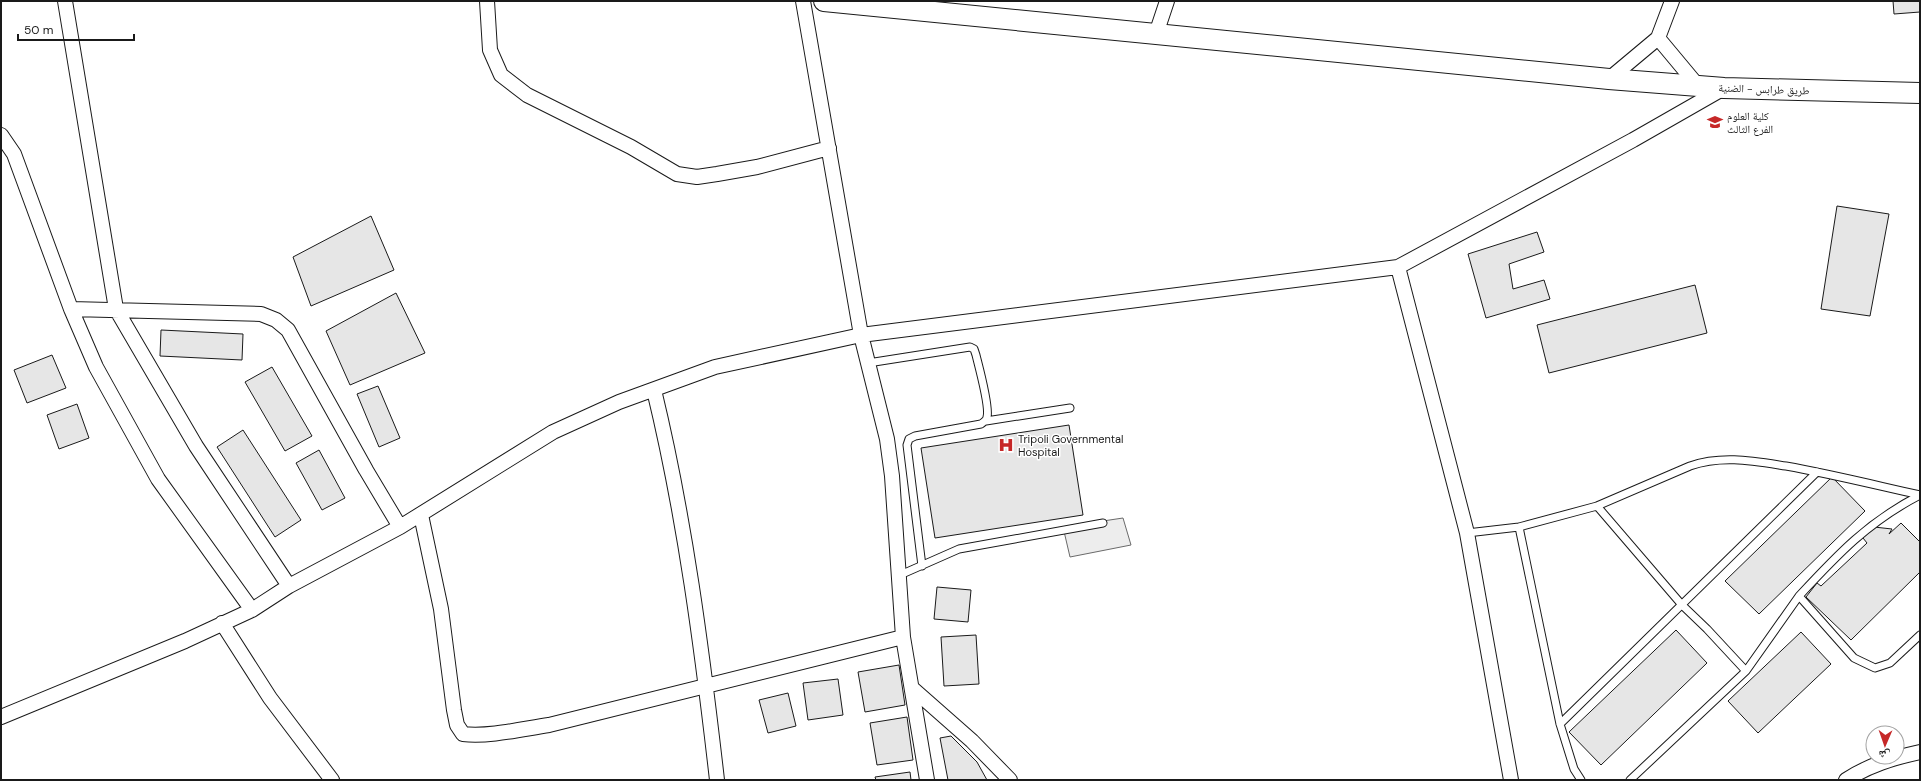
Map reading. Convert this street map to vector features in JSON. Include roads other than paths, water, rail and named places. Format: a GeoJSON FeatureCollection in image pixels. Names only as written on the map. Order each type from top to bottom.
{"type":"FeatureCollection","features":[{"type":"Feature","properties":{"kind":"main road","name":"طريق طرابس - الضنية"},"geometry":{"type":"LineString","coordinates":[[824,1],[929,6],[1156,34],[1609,79],[1724,88],[1920,94]]}},
{"type":"Feature","properties":{"kind":"street"},"geometry":{"type":"LineString","coordinates":[[65,1],[116,309],[196,446],[290,586]]}},
{"type":"Feature","properties":{"kind":"street"},"geometry":{"type":"LineString","coordinates":[[487,1],[490,50],[501,75],[527,95],[631,147],[677,174],[697,177],[717,174],[757,167],[829,148]]}},
{"type":"Feature","properties":{"kind":"street"},"geometry":{"type":"LineString","coordinates":[[802,1],[862,335],[887,439],[892,476],[900,575],[903,637],[913,689],[927,780]]}},
{"type":"Feature","properties":{"kind":"street"},"geometry":{"type":"LineString","coordinates":[[1156,34],[1168,1]]}},
{"type":"Feature","properties":{"kind":"street"},"geometry":{"type":"LineString","coordinates":[[1609,79],[1658,38],[1672,1]]}},
{"type":"Feature","properties":{"kind":"street"},"geometry":{"type":"LineString","coordinates":[[1658,38],[1698,86]]}},
{"type":"Feature","properties":{"kind":"street"},"geometry":{"type":"LineString","coordinates":[[3,711],[185,641],[252,610],[290,586],[400,527],[553,432],[618,402],[715,367],[862,335],[1398,267],[1633,140],[1724,88]]}},
{"type":"Feature","properties":{"kind":"street"},"geometry":{"type":"LineString","coordinates":[[1,135],[14,154],[71,309],[96,367],[158,479],[252,610]]}},
{"type":"Feature","properties":{"kind":"street"},"geometry":{"type":"LineString","coordinates":[[1398,267],[1467,533],[1511,780]]}},
{"type":"Feature","properties":{"kind":"street"},"geometry":{"type":"LineString","coordinates":[[71,309],[261,314],[276,320],[288,330],[366,470],[400,527]]}},
{"type":"Feature","properties":{"kind":"street"},"geometry":{"type":"LineString","coordinates":[[654,390],[668,450],[692,589],[706,685],[717,780]]}},
{"type":"Feature","properties":{"kind":"street"},"geometry":{"type":"LineString","coordinates":[[420,515],[440,608],[457,726],[463,734],[471,735],[549,725],[903,637]]}},
{"type":"Feature","properties":{"kind":"street"},"geometry":{"type":"LineString","coordinates":[[222,623],[270,698],[332,780]]}},
{"type":"Feature","properties":{"kind":"street"},"geometry":{"type":"LineString","coordinates":[[913,689],[972,741],[1010,780]]}},
{"type":"Feature","properties":{"kind":"street"},"geometry":{"type":"LineString","coordinates":[[1846,780],[1864,769],[1893,758],[1920,752]]}},
{"type":"Feature","properties":{"kind":"lane"},"geometry":{"type":"LineString","coordinates":[[868,364],[970,347],[974,349],[981,376],[988,417],[986,421]]}},
{"type":"Feature","properties":{"kind":"lane"},"geometry":{"type":"LineString","coordinates":[[922,566],[907,445],[909,439],[915,436],[981,424],[986,421],[1070,408]]}},
{"type":"Feature","properties":{"kind":"lane"},"geometry":{"type":"LineString","coordinates":[[1467,533],[1519,527],[1597,506],[1704,461],[1740,459],[1817,472],[1920,495]]}},
{"type":"Feature","properties":{"kind":"lane"},"geometry":{"type":"LineString","coordinates":[[1560,724],[1817,472]]}},
{"type":"Feature","properties":{"kind":"lane"},"geometry":{"type":"LineString","coordinates":[[1630,780],[1746,671],[1799,596],[1847,545],[1896,508],[1920,495]]}},
{"type":"Feature","properties":{"kind":"lane"},"geometry":{"type":"LineString","coordinates":[[1597,506],[1682,604],[1708,629],[1746,671]]}},
{"type":"Feature","properties":{"kind":"lane"},"geometry":{"type":"LineString","coordinates":[[900,575],[959,549],[1102,522]]}},
{"type":"Feature","properties":{"kind":"lane"},"geometry":{"type":"LineString","coordinates":[[1519,527],[1560,724],[1574,769],[1581,780]]}},
{"type":"Feature","properties":{"kind":"lane"},"geometry":{"type":"LineString","coordinates":[[1799,596],[1854,658],[1875,668],[1890,663],[1920,635]]}},
{"type":"Feature","properties":{"kind":"place","name":"كلية العلوم الفرع الثالث"},"geometry":{"type":"Point","coordinates":[1715,122]}},
{"type":"Feature","properties":{"kind":"place","name":"Tripoli Governmental Hospital"},"geometry":{"type":"Point","coordinates":[1006,445]}}]}
